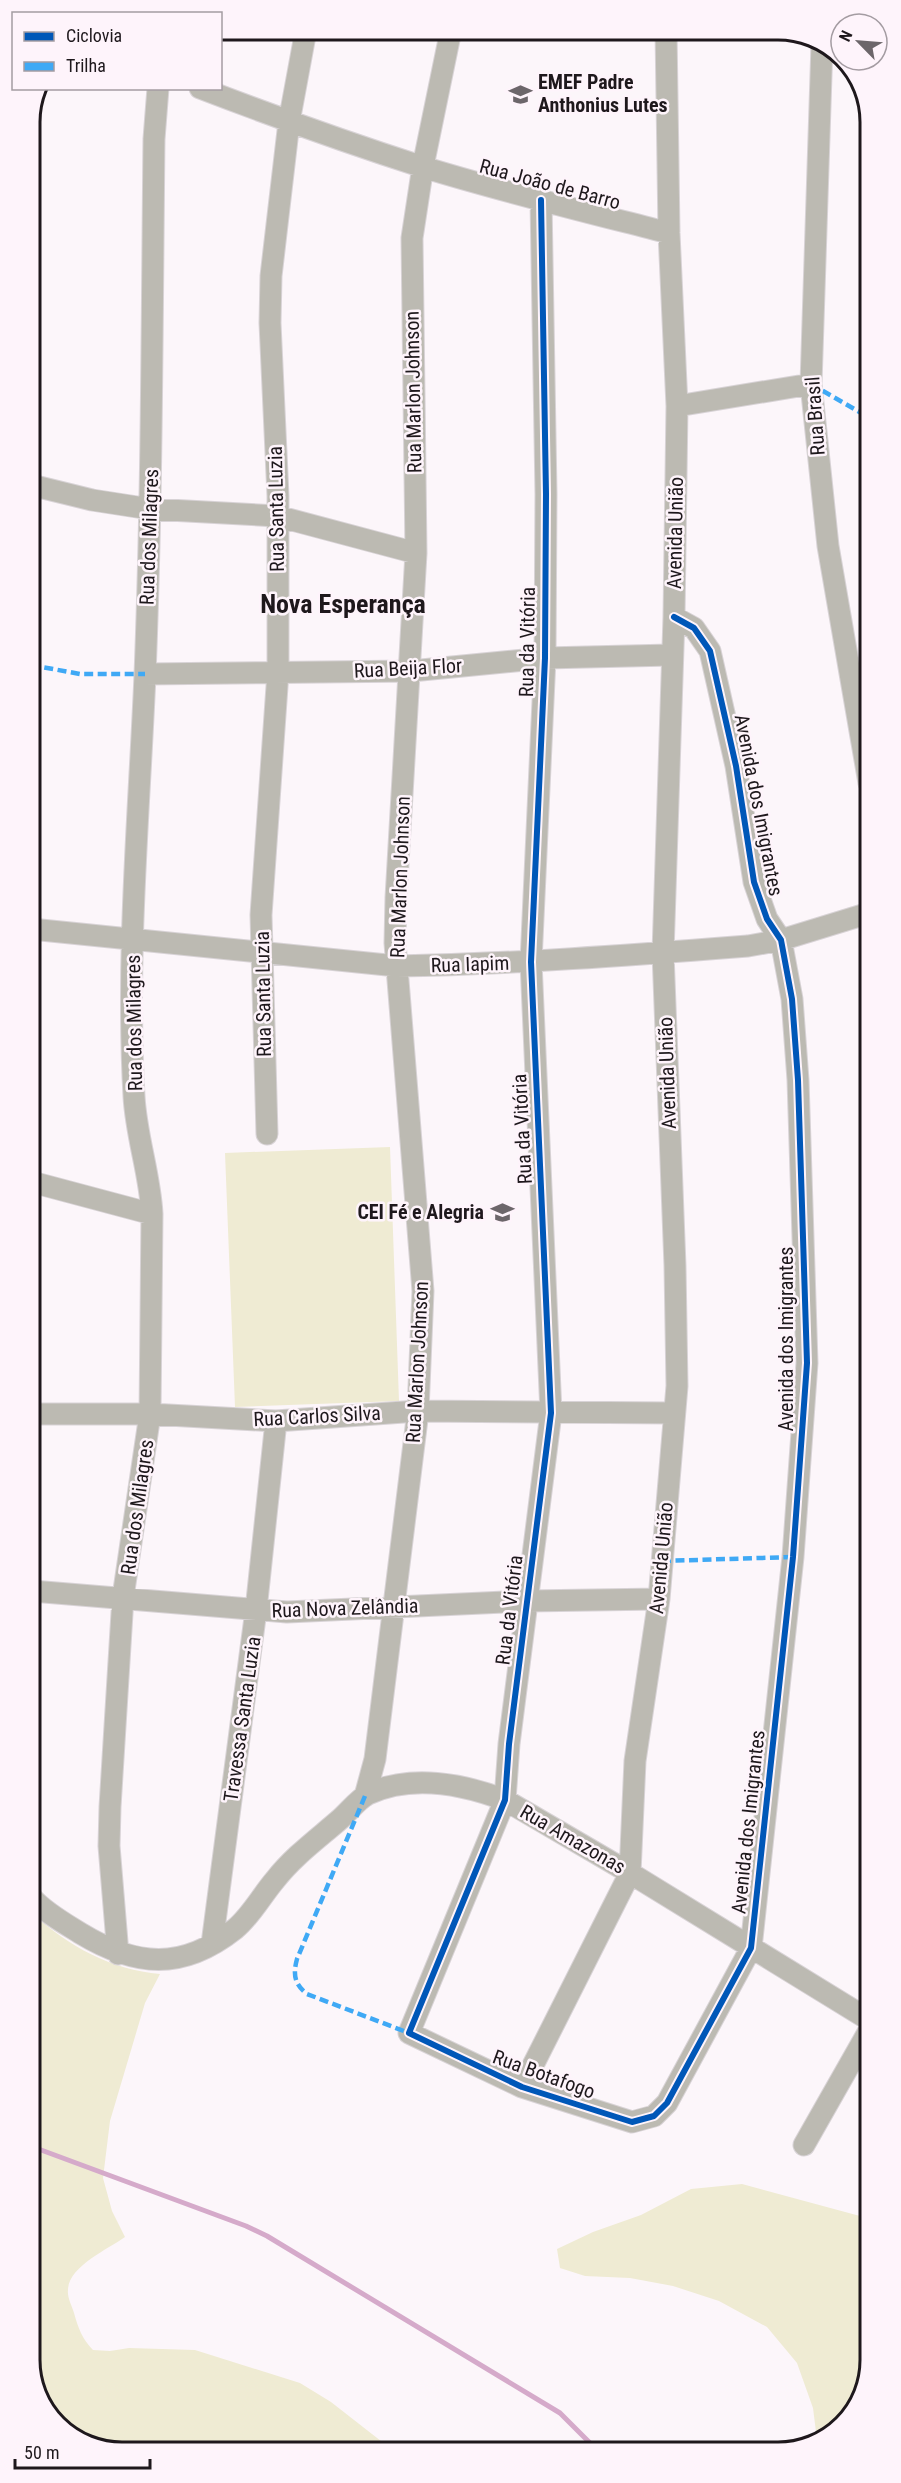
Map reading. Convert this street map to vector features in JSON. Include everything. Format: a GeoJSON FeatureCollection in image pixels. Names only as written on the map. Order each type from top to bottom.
{"type":"FeatureCollection","features":[{"type":"Feature","properties":{"kind":"street","name":"Rua Santa Luzia"},"geometry":{"type":"LineString","coordinates":[[267,1134],[261,953],[263,858],[278,672],[277,516],[270,322],[272,276],[290,122],[304,40]]}},
{"type":"Feature","properties":{"kind":"street","name":"Rua Marlon Johnson"},"geometry":{"type":"LineString","coordinates":[[365,1796],[375,1759],[418,1411],[423,1291],[397,966],[396,898],[411,671],[416,552],[412,238],[423,166],[449,40]]}},
{"type":"Feature","properties":{"kind":"street","name":"Avenida União"},"geometry":{"type":"LineString","coordinates":[[522,2087],[630,1873],[635,1761],[659,1599],[677,1386],[675,1266],[663,953],[674,617],[677,406],[669,233],[666,41]]}},
{"type":"Feature","properties":{"kind":"street","name":"Rua Brasil"},"geometry":{"type":"LineString","coordinates":[[822,52],[811,384],[828,546],[860,731]]}},
{"type":"Feature","properties":{"kind":"street","name":"Rua dos Milagres"},"geometry":{"type":"LineString","coordinates":[[118,1954],[109,1846],[123,1597],[150,1414],[152,1214],[151,1193],[137,1125],[134,1096],[132,940],[145,674],[150,509],[154,140],[158,90]]}},
{"type":"Feature","properties":{"kind":"street","name":"Rua João de Barro"},"geometry":{"type":"LineString","coordinates":[[205,90],[290,122],[423,166],[541,201],[669,233]]}},
{"type":"Feature","properties":{"kind":"street","name":"Rua da Vitória"},"geometry":{"type":"LineString","coordinates":[[409,2033],[505,1800],[509,1744],[551,1413],[531,962],[545,658],[546,495],[541,201]]}},
{"type":"Feature","properties":{"kind":"street"},"geometry":{"type":"LineString","coordinates":[[677,406],[811,384]]}},
{"type":"Feature","properties":{"kind":"street"},"geometry":{"type":"LineString","coordinates":[[41,487],[92,500],[150,509],[277,516],[416,552]]}},
{"type":"Feature","properties":{"kind":"street","name":"Avenida dos Imigrantes"},"geometry":{"type":"LineString","coordinates":[[667,2103],[751,1948],[793,1557],[807,1363],[796,1028],[781,940],[767,919],[754,882],[736,766],[710,651],[694,628],[674,617]]}},
{"type":"Feature","properties":{"kind":"street","name":"Rua Beija Flor"},"geometry":{"type":"LineString","coordinates":[[145,674],[411,671],[545,658],[671,655]]}},
{"type":"Feature","properties":{"kind":"street","name":"Rua Iapim"},"geometry":{"type":"LineString","coordinates":[[41,929],[397,966],[531,962],[748,946],[781,940],[860,916]]}},
{"type":"Feature","properties":{"kind":"street"},"geometry":{"type":"LineString","coordinates":[[41,1184],[152,1214]]}},
{"type":"Feature","properties":{"kind":"street","name":"Rua Carlos Silva"},"geometry":{"type":"LineString","coordinates":[[40,1414],[150,1414],[276,1421],[418,1411],[674,1413]]}},
{"type":"Feature","properties":{"kind":"street","name":"Travessa Santa Luzia"},"geometry":{"type":"LineString","coordinates":[[212,1944],[256,1610],[276,1421]]}},
{"type":"Feature","properties":{"kind":"street","name":"Rua Nova Zelândia"},"geometry":{"type":"LineString","coordinates":[[40,1592],[256,1610],[323,1612],[393,1606],[659,1599]]}},
{"type":"Feature","properties":{"kind":"street","name":"Rua Amazonas"},"geometry":{"type":"LineString","coordinates":[[40,1905],[64,1923],[118,1954],[146,1960],[193,1954],[236,1928],[294,1859],[365,1796],[395,1785],[433,1784],[465,1788],[505,1800],[630,1873],[860,2015]]}},
{"type":"Feature","properties":{"kind":"street","name":"Rua Botafogo"},"geometry":{"type":"LineString","coordinates":[[409,2033],[522,2087],[632,2122],[654,2116],[667,2103]]}},
{"type":"Feature","properties":{"kind":"street"},"geometry":{"type":"LineString","coordinates":[[804,2145],[860,2046]]}},
{"type":"Feature","properties":{"kind":"shaded area"},"geometry":{"type":"Polygon","coordinates":[[[390,1147],[399,1401],[235,1407],[225,1153],[390,1147]]]}},
{"type":"Feature","properties":{"kind":"shaded area"},"geometry":{"type":"Polygon","coordinates":[[[40,1920],[76,1946],[108,1962],[142,1972],[160,1974],[145,2003],[110,2121],[103,2178],[112,2211],[125,2237],[82,2266],[70,2282],[68,2290],[77,2323],[86,2342],[93,2350],[110,2351],[129,2348],[195,2350],[300,2383],[331,2402],[382,2442],[107,2441],[81,2432],[68,2422],[54,2406],[43,2382],[40,2360],[40,1920]]]}},
{"type":"Feature","properties":{"kind":"shaded area"},"geometry":{"type":"Polygon","coordinates":[[[742,2184],[860,2216],[859,2376],[850,2401],[844,2410],[816,2433],[813,2408],[797,2363],[767,2327],[719,2301],[673,2286],[630,2278],[585,2276],[560,2268],[557,2249],[593,2232],[641,2215],[691,2189],[742,2184]]]}},
{"type":"Feature","properties":{"kind":"waterway"},"geometry":{"type":"LineString","coordinates":[[40,2150],[246,2226],[267,2236],[560,2413],[589,2442]]}},
{"type":"Feature","properties":{"kind":"marked path"},"geometry":{"type":"LineString","coordinates":[[811,384],[860,412]]}},
{"type":"Feature","properties":{"kind":"marked path"},"geometry":{"type":"LineString","coordinates":[[41,667],[80,674],[145,674]]}},
{"type":"Feature","properties":{"kind":"marked path"},"geometry":{"type":"LineString","coordinates":[[662,1561],[793,1557]]}},
{"type":"Feature","properties":{"kind":"marked path"},"geometry":{"type":"LineString","coordinates":[[365,1796],[297,1959],[296,1978],[299,1986],[307,1994],[409,2033]]}},
{"type":"Feature","properties":{"kind":"cycle path"},"geometry":{"type":"LineString","coordinates":[[541,200],[546,494],[545,658],[531,962],[551,1413],[509,1744],[505,1800],[409,2033],[522,2087],[632,2122],[654,2116],[667,2103],[751,1948],[793,1557],[807,1363],[798,1080],[792,999],[781,940],[767,919],[754,882],[736,766],[710,651],[694,628],[674,617]]}},
{"type":"Feature","properties":{"kind":"place","name":"EMEF Padre Anthonius Lutes"},"geometry":{"type":"Point","coordinates":[520,94]}},
{"type":"Feature","properties":{"kind":"place","name":"CEI Fé e Alegria"},"geometry":{"type":"Point","coordinates":[502,1212]}},
{"type":"Feature","properties":{"kind":"district","name":"Nova Esperança"},"geometry":{"type":"Point","coordinates":[343,604]}}]}
